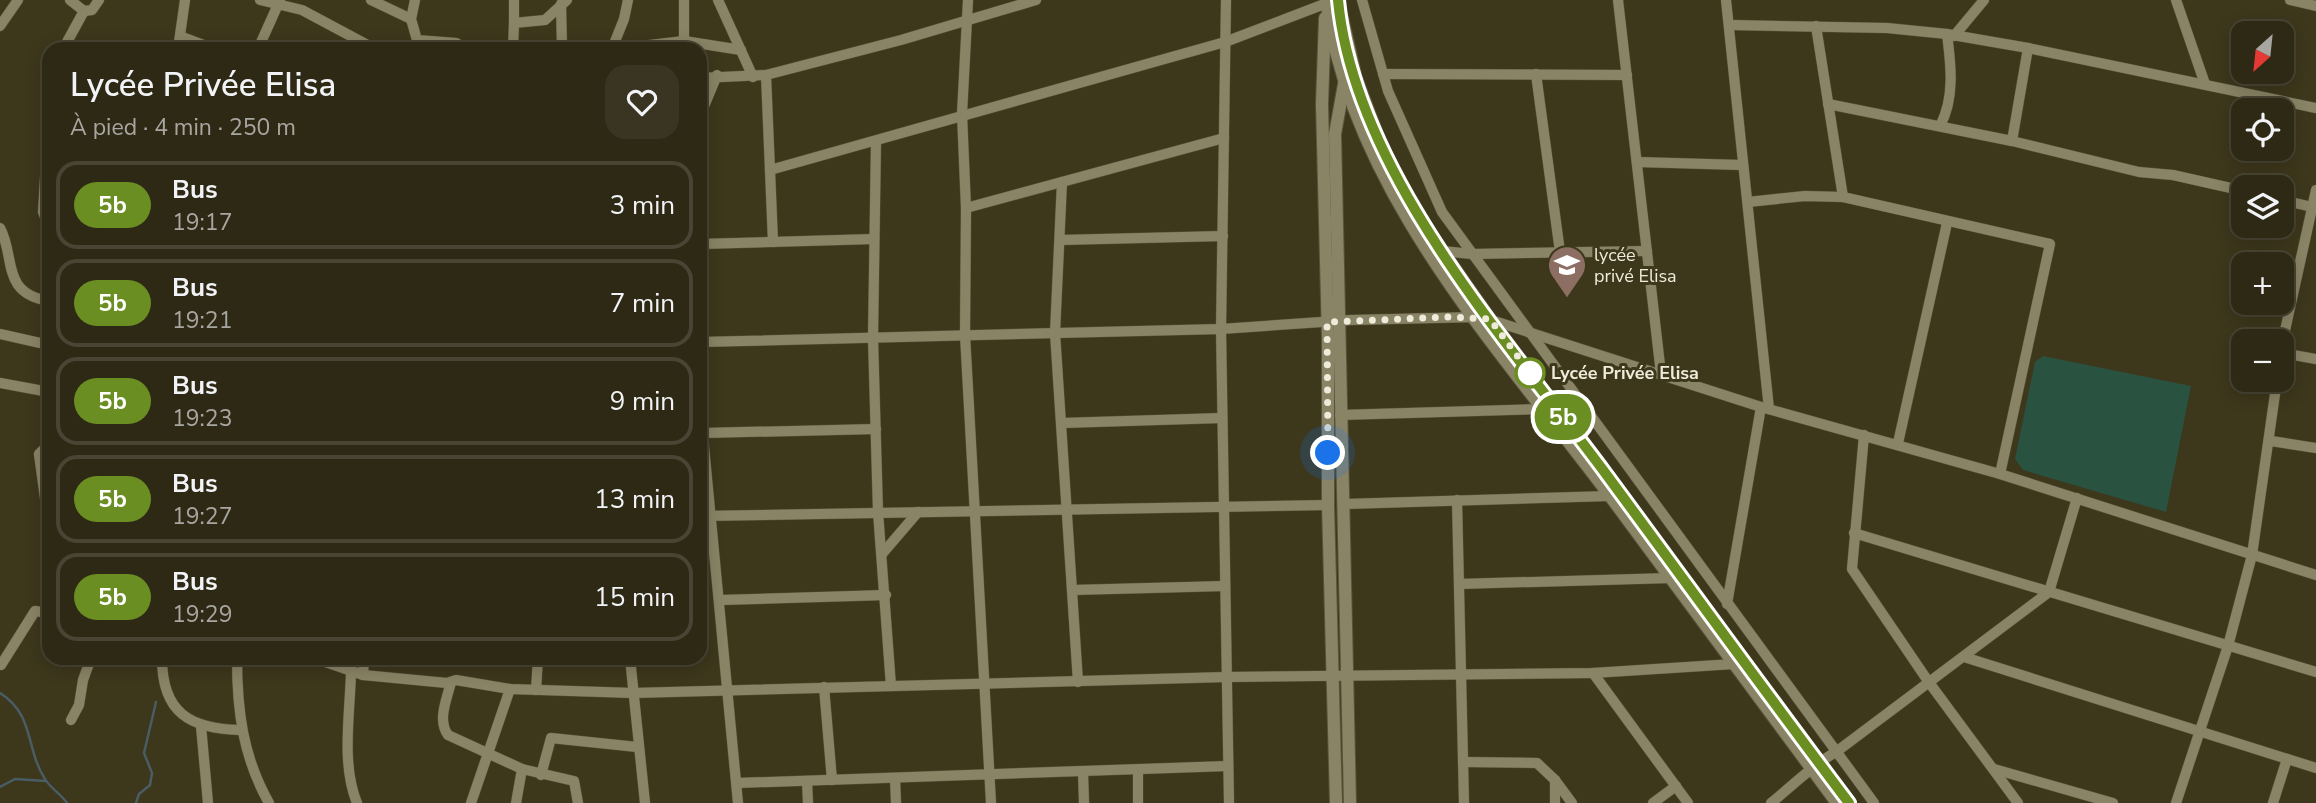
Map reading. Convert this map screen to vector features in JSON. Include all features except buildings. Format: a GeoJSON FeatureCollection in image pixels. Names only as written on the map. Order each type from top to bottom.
{"type":"FeatureCollection","features":[{"type":"Feature","properties":{"kind":"street"},"geometry":{"type":"LineString","coordinates":[[0,26],[18,0]]}},
{"type":"Feature","properties":{"kind":"street"},"geometry":{"type":"LineString","coordinates":[[70,0],[84,11],[92,10],[99,0]]}},
{"type":"Feature","properties":{"kind":"street"},"geometry":{"type":"LineString","coordinates":[[180,42],[180,19],[185,0]]}},
{"type":"Feature","properties":{"kind":"street"},"geometry":{"type":"LineString","coordinates":[[260,0],[302,10],[362,42]]}},
{"type":"Feature","properties":{"kind":"street"},"geometry":{"type":"LineString","coordinates":[[371,0],[411,19]]}},
{"type":"Feature","properties":{"kind":"street"},"geometry":{"type":"LineString","coordinates":[[415,0],[411,19],[417,40],[443,42]]}},
{"type":"Feature","properties":{"kind":"street"},"geometry":{"type":"LineString","coordinates":[[513,42],[514,0]]}},
{"type":"Feature","properties":{"kind":"street"},"geometry":{"type":"LineString","coordinates":[[616,42],[628,0]]}},
{"type":"Feature","properties":{"kind":"street"},"geometry":{"type":"LineString","coordinates":[[684,0],[684,41]]}},
{"type":"Feature","properties":{"kind":"street"},"geometry":{"type":"LineString","coordinates":[[718,0],[753,77]]}},
{"type":"Feature","properties":{"kind":"street"},"geometry":{"type":"LineString","coordinates":[[968,0],[962,114],[966,208],[965,335],[972,510],[991,803]]}},
{"type":"Feature","properties":{"kind":"street"},"geometry":{"type":"LineString","coordinates":[[707,77],[766,75],[1036,0]]}},
{"type":"Feature","properties":{"kind":"street"},"geometry":{"type":"LineString","coordinates":[[1226,0],[1221,329],[1229,803]]}},
{"type":"Feature","properties":{"kind":"street"},"geometry":{"type":"LineString","coordinates":[[1362,0],[1383,74],[1442,212],[1874,803]]}},
{"type":"Feature","properties":{"kind":"street"},"geometry":{"type":"LineString","coordinates":[[1618,0],[1661,374]]}},
{"type":"Feature","properties":{"kind":"street"},"geometry":{"type":"LineString","coordinates":[[1726,0],[1748,202],[1765,408],[1727,604]]}},
{"type":"Feature","properties":{"kind":"street"},"geometry":{"type":"LineString","coordinates":[[1940,126],[1948,113],[1950,100],[1951,35],[1984,0]]}},
{"type":"Feature","properties":{"kind":"street"},"geometry":{"type":"LineString","coordinates":[[2176,0],[2205,84]]}},
{"type":"Feature","properties":{"kind":"street"},"geometry":{"type":"LineString","coordinates":[[2290,0],[2316,6]]}},
{"type":"Feature","properties":{"kind":"street"},"geometry":{"type":"LineString","coordinates":[[514,23],[545,20],[552,16],[563,1]]}},
{"type":"Feature","properties":{"kind":"street"},"geometry":{"type":"LineString","coordinates":[[562,42],[563,1]]}},
{"type":"Feature","properties":{"kind":"street"},"geometry":{"type":"LineString","coordinates":[[770,170],[1225,42],[1330,1]]}},
{"type":"Feature","properties":{"kind":"street"},"geometry":{"type":"LineString","coordinates":[[1330,1],[1388,163],[1442,251],[1816,766],[1838,803]]}},
{"type":"Feature","properties":{"kind":"street"},"geometry":{"type":"LineString","coordinates":[[1330,1],[1343,85],[1404,213],[1476,317],[1734,664],[1849,803]]}},
{"type":"Feature","properties":{"kind":"street"},"geometry":{"type":"LineString","coordinates":[[1330,1],[1322,104],[1336,803]]}},
{"type":"Feature","properties":{"kind":"street"},"geometry":{"type":"LineString","coordinates":[[261,42],[279,3]]}},
{"type":"Feature","properties":{"kind":"street"},"geometry":{"type":"LineString","coordinates":[[67,42],[84,11]]}},
{"type":"Feature","properties":{"kind":"street"},"geometry":{"type":"LineString","coordinates":[[1730,25],[1887,28],[1951,35],[2028,48],[2316,108]]}},
{"type":"Feature","properties":{"kind":"street"},"geometry":{"type":"LineString","coordinates":[[1816,26],[1843,197]]}},
{"type":"Feature","properties":{"kind":"street"},"geometry":{"type":"LineString","coordinates":[[182,37],[195,42]]}},
{"type":"Feature","properties":{"kind":"street"},"geometry":{"type":"LineString","coordinates":[[675,42],[690,42]]}},
{"type":"Feature","properties":{"kind":"street"},"geometry":{"type":"LineString","coordinates":[[707,45],[741,50]]}},
{"type":"Feature","properties":{"kind":"street"},"geometry":{"type":"LineString","coordinates":[[2012,141],[2028,48]]}},
{"type":"Feature","properties":{"kind":"street"},"geometry":{"type":"LineString","coordinates":[[1383,74],[1627,75]]}},
{"type":"Feature","properties":{"kind":"street"},"geometry":{"type":"LineString","coordinates":[[1536,74],[1560,252]]}},
{"type":"Feature","properties":{"kind":"street"},"geometry":{"type":"LineString","coordinates":[[707,99],[717,75]]}},
{"type":"Feature","properties":{"kind":"street"},"geometry":{"type":"LineString","coordinates":[[766,75],[773,242]]}},
{"type":"Feature","properties":{"kind":"street"},"geometry":{"type":"LineString","coordinates":[[1343,85],[1356,78]]}},
{"type":"Feature","properties":{"kind":"street"},"geometry":{"type":"LineString","coordinates":[[1343,85],[1335,134],[1350,803]]}},
{"type":"Feature","properties":{"kind":"street"},"geometry":{"type":"LineString","coordinates":[[1828,104],[2012,141],[2139,172],[2173,175],[2231,188]]}},
{"type":"Feature","properties":{"kind":"street"},"geometry":{"type":"LineString","coordinates":[[966,208],[1224,138]]}},
{"type":"Feature","properties":{"kind":"street"},"geometry":{"type":"LineString","coordinates":[[876,141],[873,338],[878,512],[891,686]]}},
{"type":"Feature","properties":{"kind":"street"},"geometry":{"type":"LineString","coordinates":[[1637,162],[1742,165]]}},
{"type":"Feature","properties":{"kind":"street"},"geometry":{"type":"LineString","coordinates":[[1062,182],[1055,333],[1078,682]]}},
{"type":"Feature","properties":{"kind":"street"},"geometry":{"type":"LineString","coordinates":[[2285,329],[2316,190]]}},
{"type":"Feature","properties":{"kind":"street"},"geometry":{"type":"LineString","coordinates":[[1748,202],[1805,196],[1843,197],[1947,223],[2050,244],[2000,474]]}},
{"type":"Feature","properties":{"kind":"street"},"geometry":{"type":"LineString","coordinates":[[2294,203],[2312,207]]}},
{"type":"Feature","properties":{"kind":"street"},"geometry":{"type":"LineString","coordinates":[[1898,443],[1947,223]]}},
{"type":"Feature","properties":{"kind":"street"},"geometry":{"type":"LineString","coordinates":[[0,228],[9,271],[28,296],[42,299]]}},
{"type":"Feature","properties":{"kind":"street"},"geometry":{"type":"LineString","coordinates":[[1060,240],[1223,236]]}},
{"type":"Feature","properties":{"kind":"street"},"geometry":{"type":"LineString","coordinates":[[707,244],[874,239]]}},
{"type":"Feature","properties":{"kind":"street"},"geometry":{"type":"LineString","coordinates":[[1442,251],[1472,254],[1647,251]]}},
{"type":"Feature","properties":{"kind":"street"},"geometry":{"type":"LineString","coordinates":[[707,342],[1221,329],[1341,321],[1476,317],[1490,319],[1529,334],[1765,408],[1898,443],[2316,575]]}},
{"type":"Feature","properties":{"kind":"street"},"geometry":{"type":"LineString","coordinates":[[0,334],[42,343]]}},
{"type":"Feature","properties":{"kind":"street"},"geometry":{"type":"LineString","coordinates":[[2294,355],[2316,359]]}},
{"type":"Feature","properties":{"kind":"street"},"geometry":{"type":"LineString","coordinates":[[0,383],[42,391]]}},
{"type":"Feature","properties":{"kind":"street"},"geometry":{"type":"LineString","coordinates":[[2176,803],[2228,646],[2252,555],[2271,441],[2276,392]]}},
{"type":"Feature","properties":{"kind":"street"},"geometry":{"type":"LineString","coordinates":[[1340,415],[1544,409]]}},
{"type":"Feature","properties":{"kind":"street"},"geometry":{"type":"LineString","coordinates":[[1062,423],[1222,418]]}},
{"type":"Feature","properties":{"kind":"street"},"geometry":{"type":"LineString","coordinates":[[707,433],[876,429]]}},
{"type":"Feature","properties":{"kind":"street"},"geometry":{"type":"LineString","coordinates":[[1864,435],[1852,569],[1928,681],[2018,803]]}},
{"type":"Feature","properties":{"kind":"street"},"geometry":{"type":"LineString","coordinates":[[2271,441],[2316,448]]}},
{"type":"Feature","properties":{"kind":"street"},"geometry":{"type":"LineString","coordinates":[[42,451],[39,454],[42,470]]}},
{"type":"Feature","properties":{"kind":"street"},"geometry":{"type":"LineString","coordinates":[[707,466],[738,803]]}},
{"type":"Feature","properties":{"kind":"street"},"geometry":{"type":"LineString","coordinates":[[1345,505],[1610,496]]}},
{"type":"Feature","properties":{"kind":"street"},"geometry":{"type":"LineString","coordinates":[[1771,803],[1816,766],[2049,592],[2077,498]]}},
{"type":"Feature","properties":{"kind":"street"},"geometry":{"type":"LineString","coordinates":[[1457,500],[1465,803]]}},
{"type":"Feature","properties":{"kind":"street"},"geometry":{"type":"LineString","coordinates":[[707,516],[1328,505]]}},
{"type":"Feature","properties":{"kind":"street"},"geometry":{"type":"LineString","coordinates":[[882,554],[918,512]]}},
{"type":"Feature","properties":{"kind":"street"},"geometry":{"type":"LineString","coordinates":[[1854,533],[2316,672]]}},
{"type":"Feature","properties":{"kind":"street"},"geometry":{"type":"LineString","coordinates":[[1459,584],[1671,578]]}},
{"type":"Feature","properties":{"kind":"street"},"geometry":{"type":"LineString","coordinates":[[1072,590],[1225,586]]}},
{"type":"Feature","properties":{"kind":"street"},"geometry":{"type":"LineString","coordinates":[[720,600],[886,595]]}},
{"type":"Feature","properties":{"kind":"street"},"geometry":{"type":"LineString","coordinates":[[1,665],[35,611],[42,612]]}},
{"type":"Feature","properties":{"kind":"street"},"geometry":{"type":"LineString","coordinates":[[1964,657],[2316,768]]}},
{"type":"Feature","properties":{"kind":"street"},"geometry":{"type":"LineString","coordinates":[[334,665],[363,675],[510,689],[633,693],[1227,677],[1593,673],[1734,664]]}},
{"type":"Feature","properties":{"kind":"street"},"geometry":{"type":"LineString","coordinates":[[71,720],[79,705],[88,665]]}},
{"type":"Feature","properties":{"kind":"street"},"geometry":{"type":"LineString","coordinates":[[163,665],[164,683],[175,708],[182,716],[201,726],[241,730]]}},
{"type":"Feature","properties":{"kind":"street"},"geometry":{"type":"LineString","coordinates":[[237,665],[241,730],[252,771],[269,803]]}},
{"type":"Feature","properties":{"kind":"street"},"geometry":{"type":"LineString","coordinates":[[363,675],[364,665]]}},
{"type":"Feature","properties":{"kind":"street"},"geometry":{"type":"LineString","coordinates":[[536,690],[538,665]]}},
{"type":"Feature","properties":{"kind":"street"},"geometry":{"type":"LineString","coordinates":[[631,665],[637,747],[645,803]]}},
{"type":"Feature","properties":{"kind":"street"},"geometry":{"type":"LineString","coordinates":[[351,672],[349,766],[351,788],[357,803]]}},
{"type":"Feature","properties":{"kind":"street"},"geometry":{"type":"LineString","coordinates":[[1593,673],[1688,803]]}},
{"type":"Feature","properties":{"kind":"street"},"geometry":{"type":"LineString","coordinates":[[451,682],[442,717],[443,729],[448,735],[522,769],[574,781],[578,803]]}},
{"type":"Feature","properties":{"kind":"street"},"geometry":{"type":"LineString","coordinates":[[824,687],[832,780]]}},
{"type":"Feature","properties":{"kind":"street"},"geometry":{"type":"LineString","coordinates":[[471,803],[510,689]]}},
{"type":"Feature","properties":{"kind":"street"},"geometry":{"type":"LineString","coordinates":[[201,726],[208,803]]}},
{"type":"Feature","properties":{"kind":"street"},"geometry":{"type":"LineString","coordinates":[[541,775],[551,738],[637,747]]}},
{"type":"Feature","properties":{"kind":"street"},"geometry":{"type":"LineString","coordinates":[[2273,803],[2287,759]]}},
{"type":"Feature","properties":{"kind":"street"},"geometry":{"type":"LineString","coordinates":[[1464,762],[1537,763],[1555,780],[1572,803]]}},
{"type":"Feature","properties":{"kind":"street"},"geometry":{"type":"LineString","coordinates":[[737,783],[1228,766]]}},
{"type":"Feature","properties":{"kind":"street"},"geometry":{"type":"LineString","coordinates":[[516,803],[522,769]]}},
{"type":"Feature","properties":{"kind":"street"},"geometry":{"type":"LineString","coordinates":[[1994,769],[2113,803]]}},
{"type":"Feature","properties":{"kind":"street"},"geometry":{"type":"LineString","coordinates":[[1138,770],[1138,803]]}},
{"type":"Feature","properties":{"kind":"street"},"geometry":{"type":"LineString","coordinates":[[1083,772],[1084,803]]}},
{"type":"Feature","properties":{"kind":"street"},"geometry":{"type":"LineString","coordinates":[[895,778],[896,803]]}},
{"type":"Feature","properties":{"kind":"street"},"geometry":{"type":"LineString","coordinates":[[1555,780],[1555,803]]}},
{"type":"Feature","properties":{"kind":"street"},"geometry":{"type":"LineString","coordinates":[[807,781],[808,803]]}},
{"type":"Feature","properties":{"kind":"street"},"geometry":{"type":"LineString","coordinates":[[1653,803],[1676,786]]}},
{"type":"Feature","properties":{"kind":"green space"},"geometry":{"type":"Polygon","coordinates":[[[2043,356],[2191,386],[2166,512],[2023,470],[2015,459],[2035,362],[2043,356]]]}},
{"type":"Feature","properties":{"kind":"waterway"},"geometry":{"type":"LineString","coordinates":[[0,693],[19,711],[39,767],[47,782],[67,803]]}},
{"type":"Feature","properties":{"kind":"waterway"},"geometry":{"type":"LineString","coordinates":[[136,803],[139,794],[150,785],[152,773],[144,753],[156,702]]}},
{"type":"Feature","properties":{"kind":"waterway"},"geometry":{"type":"LineString","coordinates":[[0,787],[15,779],[46,781]]}},
{"type":"Feature","properties":{"kind":"bus line","name":"5b"},"geometry":{"type":"LineString","coordinates":[[1338,0],[1356,78],[1388,163],[1411,206],[1490,319],[1849,803]]}},
{"type":"Feature","properties":{"kind":"place","name":"lycée privé Elisa"},"geometry":{"type":"Point","coordinates":[1567,299]}},
{"type":"Feature","properties":{"kind":"place","name":"Lycée Privée Elisa"},"geometry":{"type":"Point","coordinates":[1530,373]}},
{"type":"Feature","properties":{"kind":"route"},"geometry":{"type":"LineString","coordinates":[[1328,453],[1327,322],[1450,317],[1490,319],[1530,373]]}}]}
